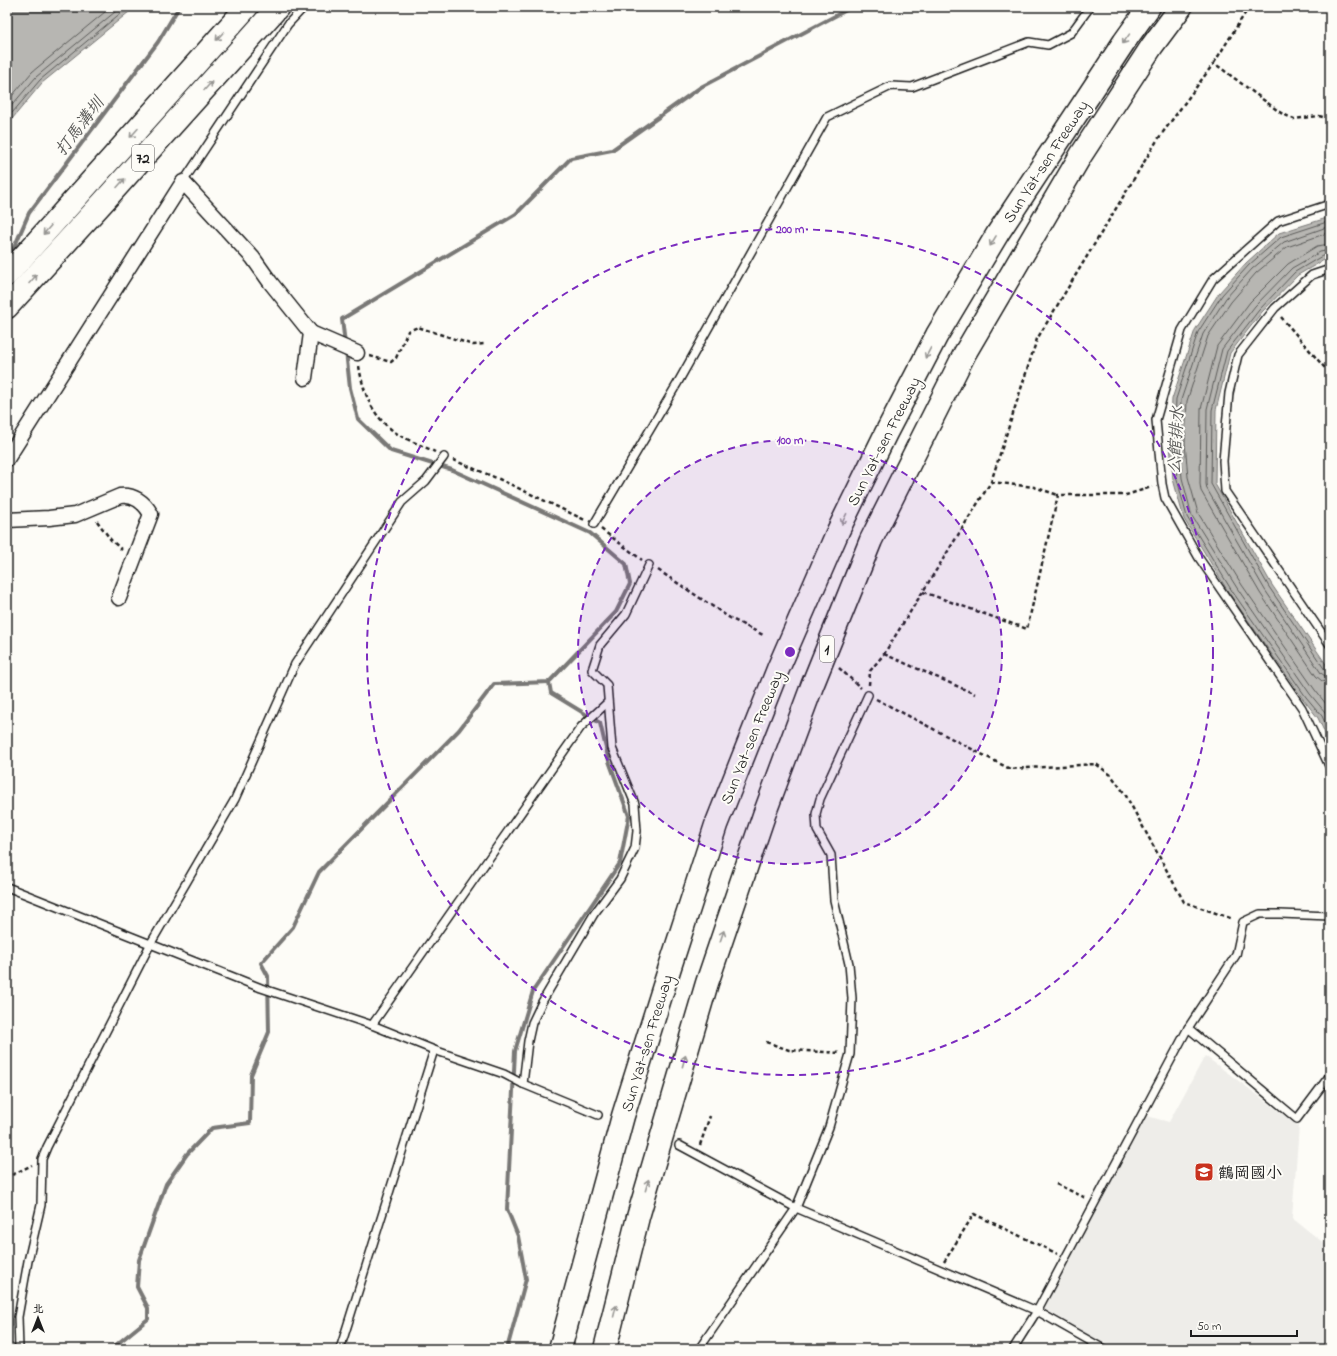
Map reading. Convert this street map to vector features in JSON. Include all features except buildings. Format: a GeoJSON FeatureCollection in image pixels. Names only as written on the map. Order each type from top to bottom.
{"type":"FeatureCollection","features":[{"type":"Feature","properties":{"kind":"highway","name":"72"},"geometry":{"type":"LineString","coordinates":[[7,275],[247,7]]}},
{"type":"Feature","properties":{"kind":"highway","name":"72"},"geometry":{"type":"LineString","coordinates":[[7,307],[109,196],[278,7]]}},
{"type":"Feature","properties":{"kind":"highway","name":"Sun Yat-sen Freeway"},"geometry":{"type":"LineString","coordinates":[[560,1349],[623,1116],[716,824],[778,669],[835,539],[886,432],[941,329],[1002,227],[1120,48],[1149,7]]}},
{"type":"Feature","properties":{"kind":"highway","name":"Sun Yat-sen Freeway"},"geometry":{"type":"LineString","coordinates":[[605,1349],[638,1217],[706,983],[769,801],[812,686],[871,540],[969,346],[1081,155],[1152,46],[1181,7]]}},
{"type":"Feature","properties":{"kind":"street"},"geometry":{"type":"LineString","coordinates":[[7,460],[183,182],[253,258],[270,282],[311,333],[357,353]]}},
{"type":"Feature","properties":{"kind":"street"},"geometry":{"type":"LineString","coordinates":[[305,378],[311,333]]}},
{"type":"Feature","properties":{"kind":"street"},"geometry":{"type":"LineString","coordinates":[[7,520],[75,515],[120,496],[127,495],[136,498],[151,514],[119,598]]}},
{"type":"Feature","properties":{"kind":"lane"},"geometry":{"type":"LineString","coordinates":[[183,182],[288,24],[304,7]]}},
{"type":"Feature","properties":{"kind":"lane"},"geometry":{"type":"LineString","coordinates":[[594,524],[677,384],[827,117],[891,86],[912,87],[1029,42],[1048,45],[1071,33],[1090,7]]}},
{"type":"Feature","properties":{"kind":"lane"},"geometry":{"type":"LineString","coordinates":[[1330,204],[1278,221],[1213,279],[1182,330],[1156,420],[1162,484],[1165,498],[1199,558],[1302,708],[1330,768]]}},
{"type":"Feature","properties":{"kind":"lane"},"geometry":{"type":"LineString","coordinates":[[1330,270],[1312,275],[1275,308],[1238,355],[1229,393],[1223,461],[1225,491],[1330,645]]}},
{"type":"Feature","properties":{"kind":"lane"},"geometry":{"type":"LineString","coordinates":[[19,1349],[18,1317],[28,1261],[41,1205],[42,1159],[151,943],[235,799],[295,664],[402,502],[426,481],[444,457]]}},
{"type":"Feature","properties":{"kind":"lane"},"geometry":{"type":"LineString","coordinates":[[522,1084],[532,1023],[542,1002],[594,914],[620,879],[635,848],[637,831],[635,804],[612,748],[607,684],[592,670],[600,645],[626,614],[649,564]]}},
{"type":"Feature","properties":{"kind":"lane"},"geometry":{"type":"LineString","coordinates":[[700,1349],[796,1208],[829,1127],[850,1054],[852,998],[848,964],[834,900],[831,855],[817,830],[816,814],[820,799],[868,695]]}},
{"type":"Feature","properties":{"kind":"lane"},"geometry":{"type":"LineString","coordinates":[[372,1025],[581,727],[608,703]]}},
{"type":"Feature","properties":{"kind":"lane"},"geometry":{"type":"LineString","coordinates":[[7,887],[261,988],[372,1025],[434,1050],[509,1077],[522,1084],[598,1115]]}},
{"type":"Feature","properties":{"kind":"lane"},"geometry":{"type":"LineString","coordinates":[[1014,1349],[1038,1311],[1188,1028],[1236,955],[1243,922],[1260,914],[1330,916]]}},
{"type":"Feature","properties":{"kind":"lane"},"geometry":{"type":"LineString","coordinates":[[1188,1028],[1297,1119],[1330,1075]]}},
{"type":"Feature","properties":{"kind":"lane"},"geometry":{"type":"LineString","coordinates":[[340,1349],[434,1050]]}},
{"type":"Feature","properties":{"kind":"lane"},"geometry":{"type":"LineString","coordinates":[[679,1145],[796,1208],[1038,1311],[1104,1349]]}},
{"type":"Feature","properties":{"kind":"path"},"geometry":{"type":"LineString","coordinates":[[868,695],[870,671],[884,654],[991,482],[1037,339],[1158,139],[1214,63],[1249,7]]}},
{"type":"Feature","properties":{"kind":"path"},"geometry":{"type":"LineString","coordinates":[[1214,63],[1281,113],[1294,119],[1320,116],[1330,119]]}},
{"type":"Feature","properties":{"kind":"path"},"geometry":{"type":"LineString","coordinates":[[1275,308],[1330,374]]}},
{"type":"Feature","properties":{"kind":"path"},"geometry":{"type":"LineString","coordinates":[[484,344],[473,345],[418,327],[408,330],[396,358],[391,362],[357,353],[362,386],[375,413],[392,431],[444,457],[499,479],[594,524],[649,564],[730,618],[765,636]]}},
{"type":"Feature","properties":{"kind":"path"},"geometry":{"type":"LineString","coordinates":[[991,482],[1034,487],[1058,495],[1126,495],[1162,484]]}},
{"type":"Feature","properties":{"kind":"path"},"geometry":{"type":"LineString","coordinates":[[923,592],[1027,629],[1058,495]]}},
{"type":"Feature","properties":{"kind":"path"},"geometry":{"type":"LineString","coordinates":[[89,508],[110,540],[134,559]]}},
{"type":"Feature","properties":{"kind":"path"},"geometry":{"type":"LineString","coordinates":[[884,654],[975,694]]}},
{"type":"Feature","properties":{"kind":"path"},"geometry":{"type":"LineString","coordinates":[[839,668],[868,695],[1010,769],[1096,764],[1111,775],[1125,794],[1184,902],[1243,922]]}},
{"type":"Feature","properties":{"kind":"path"},"geometry":{"type":"LineString","coordinates":[[766,1042],[789,1050],[850,1054]]}},
{"type":"Feature","properties":{"kind":"path"},"geometry":{"type":"LineString","coordinates":[[698,1155],[710,1116]]}},
{"type":"Feature","properties":{"kind":"path"},"geometry":{"type":"LineString","coordinates":[[7,1179],[8,1177],[42,1159]]}},
{"type":"Feature","properties":{"kind":"path"},"geometry":{"type":"LineString","coordinates":[[1056,1184],[1095,1202]]}},
{"type":"Feature","properties":{"kind":"path"},"geometry":{"type":"LineString","coordinates":[[939,1269],[974,1214],[1066,1258]]}},
{"type":"Feature","properties":{"kind":"shaded area","name":"鶴岡國小"},"geometry":{"type":"Polygon","coordinates":[[[1205,1056],[1299,1126],[1292,1218],[1330,1248],[1330,1349],[1113,1349],[1043,1308],[1143,1115],[1169,1122],[1205,1056]]]}},
{"type":"Feature","properties":{"kind":"water"},"geometry":{"type":"Polygon","coordinates":[[[7,7],[135,7],[42,83],[7,125],[7,7]]]}},
{"type":"Feature","properties":{"kind":"water","name":"公館排水"},"geometry":{"type":"Polygon","coordinates":[[[1330,217],[1330,258],[1298,275],[1262,312],[1230,353],[1216,410],[1215,484],[1272,585],[1330,670],[1330,744],[1318,718],[1229,593],[1184,519],[1173,479],[1170,444],[1172,399],[1195,330],[1219,293],[1246,263],[1279,233],[1330,217]]]}},
{"type":"Feature","properties":{"kind":"waterway","name":"打馬溝圳"},"geometry":{"type":"LineString","coordinates":[[10,257],[29,213],[158,42],[179,7]]}},
{"type":"Feature","properties":{"kind":"waterway"},"geometry":{"type":"LineString","coordinates":[[345,344],[342,319],[516,214],[571,158],[612,150],[701,87],[852,7]]}},
{"type":"Feature","properties":{"kind":"waterway"},"geometry":{"type":"LineString","coordinates":[[111,1349],[148,1319],[148,1308],[137,1287],[139,1260],[166,1184],[187,1154],[212,1128],[250,1123],[251,1075],[269,1032],[268,976],[261,963],[293,927],[319,872],[459,730],[494,684],[549,682],[616,612],[630,584],[626,564],[590,533],[452,470],[391,451],[358,419],[350,388],[346,351]]}},
{"type":"Feature","properties":{"kind":"waterway"},"geometry":{"type":"LineString","coordinates":[[507,1349],[526,1279],[518,1236],[507,1209],[515,1051],[533,991],[620,863],[629,816],[609,761],[600,723],[551,693],[549,682]]}},
{"type":"Feature","properties":{"kind":"place","name":"鶴岡國小"},"geometry":{"type":"Point","coordinates":[1204,1172]}}]}
